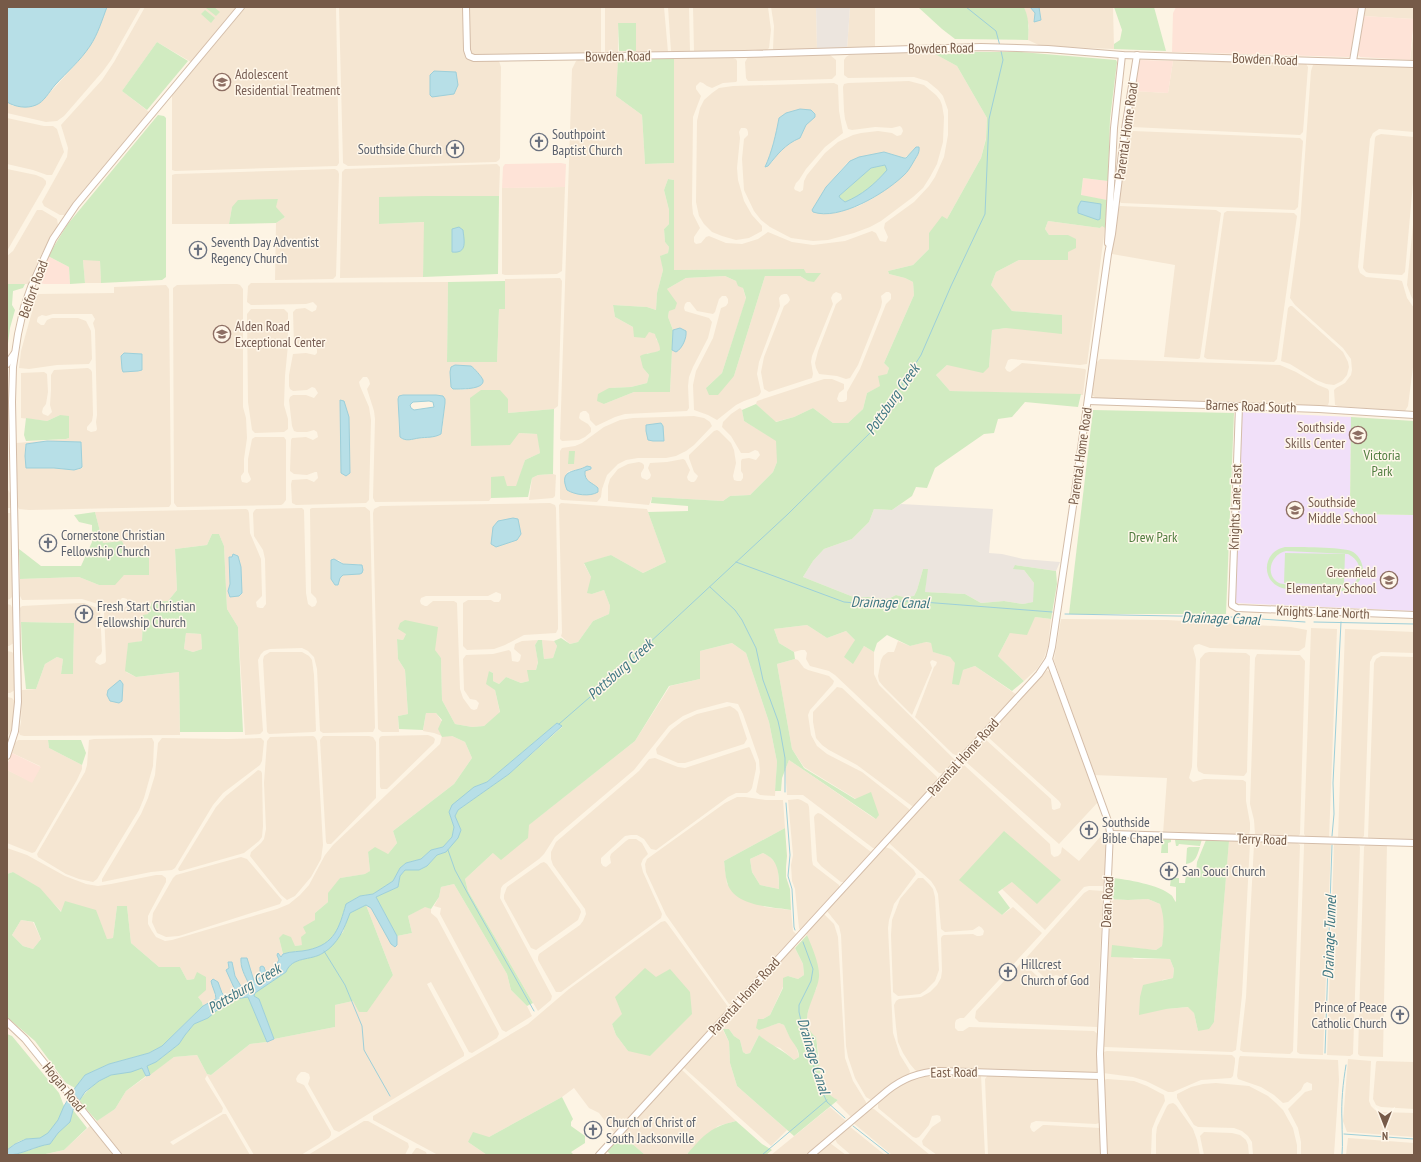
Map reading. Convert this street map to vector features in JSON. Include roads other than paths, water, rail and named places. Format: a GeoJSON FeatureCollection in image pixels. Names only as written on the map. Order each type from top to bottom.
{"type":"FeatureCollection","features":[{"type":"Feature","properties":{"kind":"street","name":"Belfort Road"},"geometry":{"type":"LineString","coordinates":[[7,756],[15,731],[18,702],[12,385],[10,371],[24,307],[31,287],[51,243],[65,220],[102,173],[241,7]]}},
{"type":"Feature","properties":{"kind":"street","name":"Bowden Road"},"geometry":{"type":"LineString","coordinates":[[466,7],[467,50],[469,56],[474,58],[744,54],[981,47],[1027,48],[1122,55],[1414,64]]}},
{"type":"Feature","properties":{"kind":"street"},"geometry":{"type":"LineString","coordinates":[[1353,61],[1362,7]]}},
{"type":"Feature","properties":{"kind":"street","name":"Parental Home Road"},"geometry":{"type":"LineString","coordinates":[[599,1155],[1039,674],[1049,659],[1074,506],[1112,234],[1114,128],[1122,55]]}},
{"type":"Feature","properties":{"kind":"street","name":"Parental Home Road"},"geometry":{"type":"LineString","coordinates":[[1114,188],[1137,55]]}},
{"type":"Feature","properties":{"kind":"street"},"geometry":{"type":"LineString","coordinates":[[7,364],[15,353]]}},
{"type":"Feature","properties":{"kind":"street"},"geometry":{"type":"LineString","coordinates":[[7,379],[12,385]]}},
{"type":"Feature","properties":{"kind":"street","name":"Barnes Road South"},"geometry":{"type":"LineString","coordinates":[[1088,401],[1239,406],[1414,415]]}},
{"type":"Feature","properties":{"kind":"street","name":"Knights Lane East"},"geometry":{"type":"LineString","coordinates":[[1233,607],[1231,603],[1239,406]]}},
{"type":"Feature","properties":{"kind":"street","name":"Knights Lane North"},"geometry":{"type":"LineString","coordinates":[[1233,607],[1414,615]]}},
{"type":"Feature","properties":{"kind":"street","name":"Dean Road"},"geometry":{"type":"LineString","coordinates":[[1049,659],[1108,821],[1111,834],[1100,1049],[1104,1155]]}},
{"type":"Feature","properties":{"kind":"street","name":"Terry Road"},"geometry":{"type":"LineString","coordinates":[[1111,834],[1414,843]]}},
{"type":"Feature","properties":{"kind":"street","name":"Hogan Road"},"geometry":{"type":"LineString","coordinates":[[7,1022],[25,1039],[118,1155]]}},
{"type":"Feature","properties":{"kind":"street","name":"East Road"},"geometry":{"type":"LineString","coordinates":[[811,1155],[887,1090],[900,1081],[914,1075],[939,1071],[1100,1076]]}},
{"type":"Feature","properties":{"kind":"water"},"geometry":{"type":"Polygon","coordinates":[[[7,7],[107,7],[95,37],[78,62],[55,85],[39,104],[29,107],[21,107],[7,102],[7,7]]]}},
{"type":"Feature","properties":{"kind":"water"},"geometry":{"type":"Polygon","coordinates":[[[1030,7],[1039,7],[1041,20],[1034,22],[1035,13],[1030,7]]]}},
{"type":"Feature","properties":{"kind":"water"},"geometry":{"type":"Polygon","coordinates":[[[434,71],[456,72],[458,85],[454,94],[432,97],[430,95],[430,75],[434,71]]]}},
{"type":"Feature","properties":{"kind":"water"},"geometry":{"type":"Polygon","coordinates":[[[800,109],[811,110],[815,114],[815,117],[806,125],[800,138],[786,147],[768,166],[765,167],[774,143],[779,118],[786,113],[800,109]]]}},
{"type":"Feature","properties":{"kind":"water"},"geometry":{"type":"Polygon","coordinates":[[[916,147],[919,147],[918,155],[906,173],[895,183],[873,198],[835,213],[824,214],[813,212],[812,210],[826,187],[850,161],[859,157],[884,152],[906,158],[916,147]],[[885,165],[871,168],[839,196],[840,198],[845,202],[857,196],[878,180],[887,170],[885,165]]]}},
{"type":"Feature","properties":{"kind":"water"},"geometry":{"type":"Polygon","coordinates":[[[1081,201],[1101,204],[1100,219],[1098,220],[1078,213],[1078,207],[1081,201]]]}},
{"type":"Feature","properties":{"kind":"water"},"geometry":{"type":"Polygon","coordinates":[[[459,227],[463,230],[464,246],[461,251],[452,252],[452,229],[459,227]]]}},
{"type":"Feature","properties":{"kind":"water"},"geometry":{"type":"Polygon","coordinates":[[[680,328],[686,331],[686,337],[682,346],[676,352],[672,350],[673,330],[680,328]]]}},
{"type":"Feature","properties":{"kind":"water"},"geometry":{"type":"Polygon","coordinates":[[[124,353],[142,354],[142,370],[123,372],[121,356],[124,353]]]}},
{"type":"Feature","properties":{"kind":"water"},"geometry":{"type":"Polygon","coordinates":[[[455,365],[471,366],[481,377],[483,383],[480,386],[466,389],[453,389],[451,387],[450,372],[451,367],[455,365]]]}},
{"type":"Feature","properties":{"kind":"water"},"geometry":{"type":"Polygon","coordinates":[[[399,396],[443,396],[445,403],[441,434],[433,437],[409,440],[400,437],[399,396]],[[413,402],[410,405],[414,410],[434,407],[433,402],[413,402]]]}},
{"type":"Feature","properties":{"kind":"water"},"geometry":{"type":"Polygon","coordinates":[[[340,400],[344,401],[349,417],[350,473],[346,476],[341,473],[340,400]]]}},
{"type":"Feature","properties":{"kind":"water"},"geometry":{"type":"Polygon","coordinates":[[[661,423],[663,426],[664,441],[648,440],[646,425],[661,423]]]}},
{"type":"Feature","properties":{"kind":"water"},"geometry":{"type":"Polygon","coordinates":[[[47,441],[81,442],[82,467],[74,470],[26,468],[26,444],[47,441]]]}},
{"type":"Feature","properties":{"kind":"water"},"geometry":{"type":"Polygon","coordinates":[[[587,466],[591,467],[591,469],[585,471],[587,480],[598,488],[598,492],[595,494],[582,495],[567,490],[565,483],[566,475],[587,466]]]}},
{"type":"Feature","properties":{"kind":"water"},"geometry":{"type":"Polygon","coordinates":[[[513,518],[518,519],[521,534],[517,540],[496,547],[491,544],[493,527],[498,521],[513,518]]]}},
{"type":"Feature","properties":{"kind":"water"},"geometry":{"type":"Polygon","coordinates":[[[233,554],[238,556],[241,567],[242,593],[239,596],[230,597],[228,591],[230,584],[229,557],[232,557],[233,554]]]}},
{"type":"Feature","properties":{"kind":"water"},"geometry":{"type":"Polygon","coordinates":[[[334,559],[343,564],[362,565],[362,573],[343,575],[340,578],[338,585],[335,585],[331,579],[331,560],[334,559]]]}},
{"type":"Feature","properties":{"kind":"water"},"geometry":{"type":"Polygon","coordinates":[[[120,680],[123,684],[122,701],[119,703],[110,701],[107,695],[108,690],[120,680]]]}},
{"type":"Feature","properties":{"kind":"water"},"geometry":{"type":"Polygon","coordinates":[[[557,723],[562,726],[509,774],[458,810],[455,816],[461,830],[458,838],[446,852],[437,855],[427,866],[419,870],[405,870],[400,876],[398,887],[376,897],[397,936],[397,945],[395,947],[391,944],[371,908],[366,905],[350,913],[340,936],[333,945],[323,953],[293,963],[286,972],[255,993],[254,996],[259,999],[274,1039],[267,1042],[248,997],[236,999],[216,1011],[208,1018],[194,1024],[179,1044],[156,1062],[147,1066],[150,1075],[146,1076],[142,1068],[131,1072],[111,1075],[99,1081],[85,1092],[73,1110],[70,1122],[58,1133],[50,1144],[18,1154],[7,1155],[7,1150],[15,1144],[26,1139],[40,1138],[48,1133],[58,1120],[64,1106],[75,1088],[85,1075],[109,1064],[149,1053],[162,1046],[203,1006],[216,999],[211,981],[213,979],[218,982],[222,993],[225,996],[235,990],[226,970],[229,968],[228,962],[232,962],[235,976],[242,988],[249,984],[244,975],[241,958],[247,958],[254,981],[263,976],[260,972],[260,967],[264,967],[266,973],[275,966],[279,960],[277,955],[278,953],[281,957],[286,953],[308,950],[324,944],[330,939],[338,928],[346,904],[360,896],[373,894],[393,881],[400,868],[406,863],[421,859],[431,850],[443,847],[452,837],[454,827],[449,812],[452,805],[474,787],[487,782],[557,723]]]}},
{"type":"Feature","properties":{"kind":"waterway","name":"Pottsburg Creek"},"geometry":{"type":"LineString","coordinates":[[966,7],[996,31],[1000,46]]}},
{"type":"Feature","properties":{"kind":"waterway","name":"Pottsburg Creek"},"geometry":{"type":"LineString","coordinates":[[559,724],[605,684],[788,514],[874,429],[921,355],[951,286],[985,214],[989,119],[1003,60],[1001,51]]}},
{"type":"Feature","properties":{"kind":"waterway","name":"Drainage Canal"},"geometry":{"type":"LineString","coordinates":[[736,562],[844,602],[867,604],[876,602],[910,601],[1052,612]]}},
{"type":"Feature","properties":{"kind":"waterway","name":"Drainage Canal"},"geometry":{"type":"LineString","coordinates":[[710,587],[735,610],[742,620],[756,648],[763,680],[780,730],[785,758],[785,792]]}},
{"type":"Feature","properties":{"kind":"waterway","name":"Drainage Canal"},"geometry":{"type":"LineString","coordinates":[[1065,614],[1231,617],[1305,622]]}},
{"type":"Feature","properties":{"kind":"waterway","name":"Drainage Canal"},"geometry":{"type":"LineString","coordinates":[[1314,622],[1414,624]]}},
{"type":"Feature","properties":{"kind":"waterway","name":"Drainage Canal"},"geometry":{"type":"LineString","coordinates":[[1332,836],[1334,814],[1333,783],[1341,622]]}},
{"type":"Feature","properties":{"kind":"waterway","name":"Drainage Canal"},"geometry":{"type":"LineString","coordinates":[[786,803],[790,855],[788,876],[792,889],[795,930]]}},
{"type":"Feature","properties":{"kind":"waterway","name":"Drainage Tunnel"},"geometry":{"type":"LineString","coordinates":[[1325,1053],[1332,845]]}},
{"type":"Feature","properties":{"kind":"waterway"},"geometry":{"type":"LineString","coordinates":[[448,850],[455,870],[534,1011]]}},
{"type":"Feature","properties":{"kind":"waterway","name":"Drainage Canal"},"geometry":{"type":"LineString","coordinates":[[803,942],[813,969],[811,981],[799,1005],[803,1029],[820,1087],[827,1102],[845,1118]]}},
{"type":"Feature","properties":{"kind":"waterway"},"geometry":{"type":"LineString","coordinates":[[324,951],[345,985],[362,1026],[364,1050],[390,1096]]}},
{"type":"Feature","properties":{"kind":"waterway","name":"Drainage Canal"},"geometry":{"type":"LineString","coordinates":[[1342,1155],[1342,1100],[1346,1065]]}},
{"type":"Feature","properties":{"kind":"waterway"},"geometry":{"type":"LineString","coordinates":[[762,1155],[827,1100]]}},
{"type":"Feature","properties":{"kind":"waterway","name":"Drainage Canal"},"geometry":{"type":"LineString","coordinates":[[853,1126],[890,1155]]}},
{"type":"Feature","properties":{"kind":"waterway","name":"Drainage Canal"},"geometry":{"type":"LineString","coordinates":[[1344,1134],[1414,1139]]}},
{"type":"Feature","properties":{"kind":"place","name":"Adolescent Residential Treatment"},"geometry":{"type":"Point","coordinates":[222,82]}},
{"type":"Feature","properties":{"kind":"place","name":"Southpoint Baptist Church"},"geometry":{"type":"Point","coordinates":[539,142]}},
{"type":"Feature","properties":{"kind":"place","name":"Southside Church"},"geometry":{"type":"Point","coordinates":[455,149]}},
{"type":"Feature","properties":{"kind":"place","name":"Seventh Day Adventist Regency Church"},"geometry":{"type":"Point","coordinates":[198,250]}},
{"type":"Feature","properties":{"kind":"place","name":"Alden Road Exceptional Center"},"geometry":{"type":"Point","coordinates":[222,334]}},
{"type":"Feature","properties":{"kind":"place","name":"Southside Skills Center"},"geometry":{"type":"Point","coordinates":[1358,435]}},
{"type":"Feature","properties":{"kind":"place","name":"Southside Middle School"},"geometry":{"type":"Point","coordinates":[1295,510]}},
{"type":"Feature","properties":{"kind":"place","name":"Cornerstone Christian Fellowship Church"},"geometry":{"type":"Point","coordinates":[48,543]}},
{"type":"Feature","properties":{"kind":"place","name":"Greenfield Elementary School"},"geometry":{"type":"Point","coordinates":[1389,580]}},
{"type":"Feature","properties":{"kind":"place","name":"Fresh Start Christian Fellowship Church"},"geometry":{"type":"Point","coordinates":[84,614]}},
{"type":"Feature","properties":{"kind":"place","name":"Southside Bible Chapel"},"geometry":{"type":"Point","coordinates":[1089,830]}},
{"type":"Feature","properties":{"kind":"place","name":"San Souci Church"},"geometry":{"type":"Point","coordinates":[1169,871]}},
{"type":"Feature","properties":{"kind":"place","name":"Hillcrest Church of God"},"geometry":{"type":"Point","coordinates":[1008,972]}},
{"type":"Feature","properties":{"kind":"place","name":"Prince of Peace Catholic Church"},"geometry":{"type":"Point","coordinates":[1400,1015]}},
{"type":"Feature","properties":{"kind":"place","name":"Church of Christ of South Jacksonville"},"geometry":{"type":"Point","coordinates":[593,1130]}},
{"type":"Feature","properties":{"kind":"park label","name":"Victoria Park"},"geometry":{"type":"Point","coordinates":[1382,464]}},
{"type":"Feature","properties":{"kind":"park label","name":"Drew Park"},"geometry":{"type":"Point","coordinates":[1153,537]}}]}
